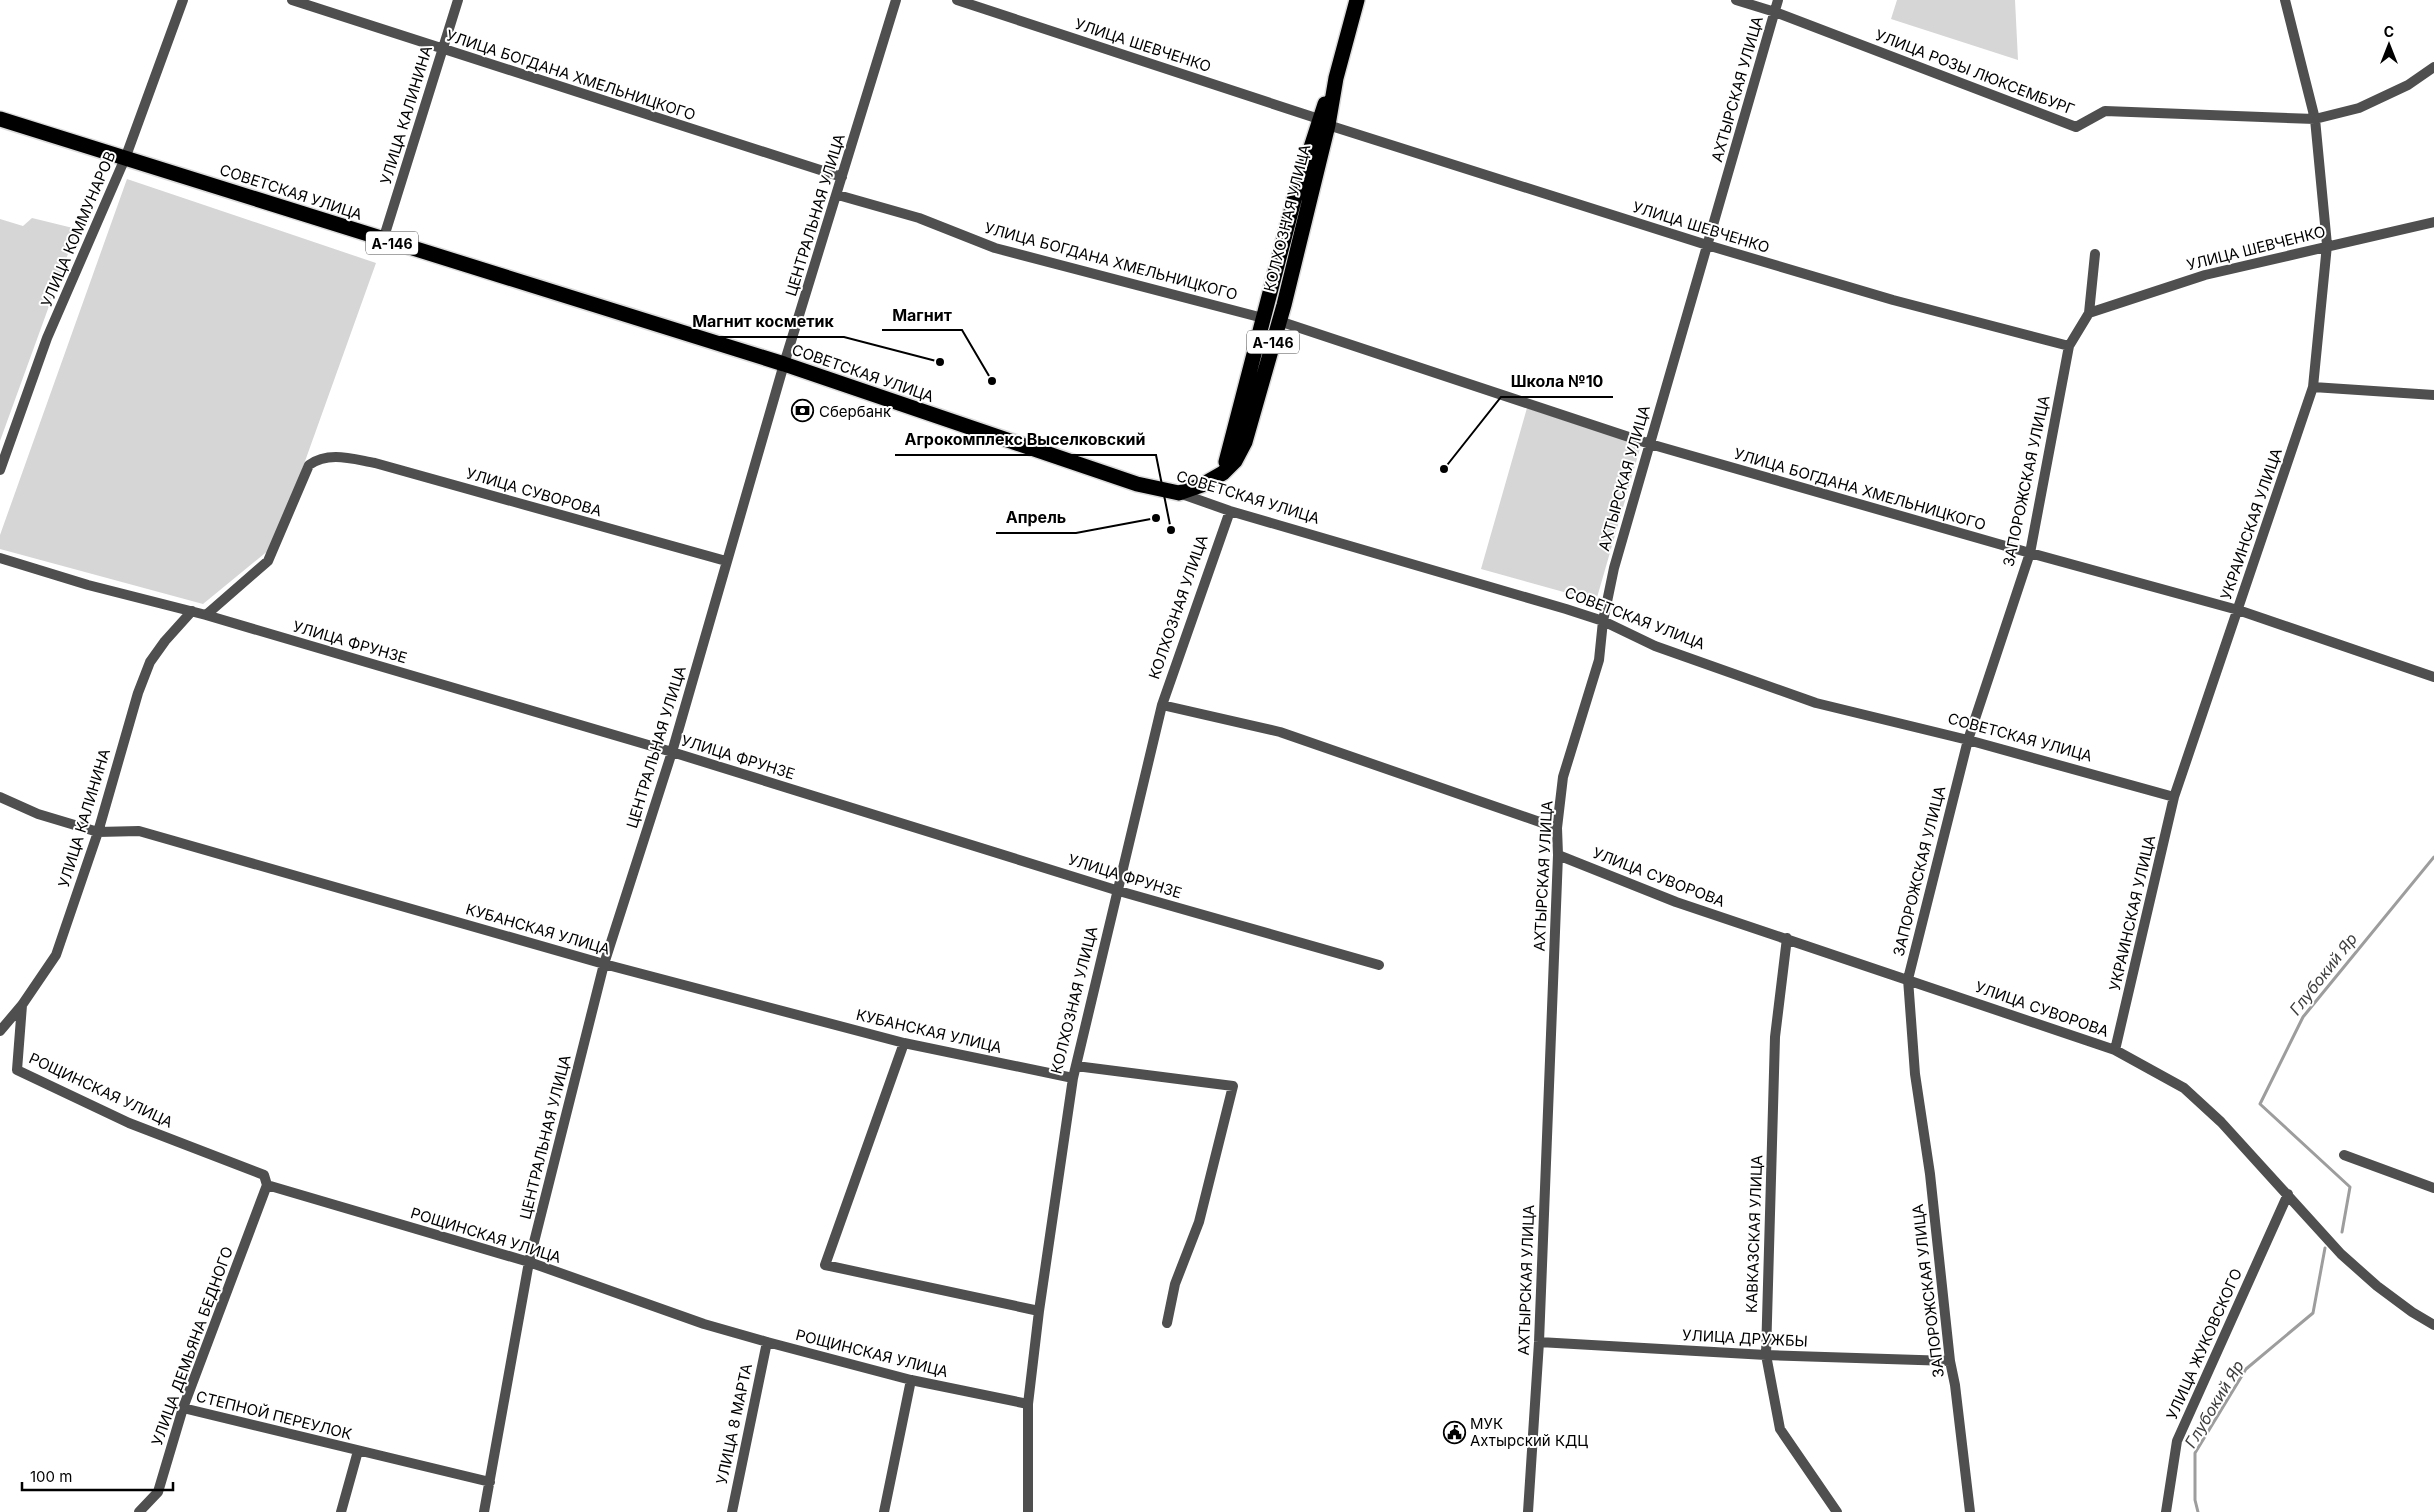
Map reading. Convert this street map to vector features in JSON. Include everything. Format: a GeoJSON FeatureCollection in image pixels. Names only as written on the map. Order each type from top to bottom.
{"type":"FeatureCollection","features":[{"type":"Feature","properties":{"kind":"highway","name":"КОЛХОЗНАЯ УЛИЦА"},"geometry":{"type":"LineString","coordinates":[[1222,473],[1263,318],[1324,122],[1357,0]]}},
{"type":"Feature","properties":{"kind":"highway","name":"СОВЕТСКАЯ УЛИЦА"},"geometry":{"type":"LineString","coordinates":[[0,119],[126,156],[383,240],[784,364],[1137,484],[1179,493]]}},
{"type":"Feature","properties":{"kind":"highway","name":"КОЛХОЗНАЯ УЛИЦА"},"geometry":{"type":"LineString","coordinates":[[1179,493],[1202,485],[1222,473],[1235,461],[1245,442],[1279,321],[1324,122]]}},
{"type":"Feature","properties":{"kind":"street","name":"УЛИЦА КОММУНАРОВ"},"geometry":{"type":"LineString","coordinates":[[0,470],[47,338],[126,156],[183,0]]}},
{"type":"Feature","properties":{"kind":"street","name":"УЛИЦА БОГДАНА ХМЕЛЬНИЦКОГО"},"geometry":{"type":"LineString","coordinates":[[292,0],[842,177]]}},
{"type":"Feature","properties":{"kind":"street","name":"УЛИЦА КАЛИНИНА"},"geometry":{"type":"LineString","coordinates":[[383,240],[458,0]]}},
{"type":"Feature","properties":{"kind":"street","name":"ЦЕНТРАЛЬНАЯ УЛИЦА"},"geometry":{"type":"LineString","coordinates":[[484,1512],[529,1262],[604,964],[672,752],[784,364],[838,195],[896,0]]}},
{"type":"Feature","properties":{"kind":"street","name":"УЛИЦА ШЕВЧЕНКО"},"geometry":{"type":"LineString","coordinates":[[957,0],[1324,122],[1707,245],[1893,300],[2068,346]]}},
{"type":"Feature","properties":{"kind":"street","name":"УЛИЦА РОЗЫ ЛЮКСЕМБУРГ"},"geometry":{"type":"LineString","coordinates":[[1736,0],[1775,12],[2076,127],[2105,111],[2316,119],[2359,108],[2408,85],[2434,67]]}},
{"type":"Feature","properties":{"kind":"street","name":"АХТЫРСКАЯ УЛИЦА"},"geometry":{"type":"LineString","coordinates":[[1528,1512],[1539,1342],[1558,855],[1557,828],[1563,777],[1599,660],[1603,621],[1614,568],[1778,0]]}},
{"type":"Feature","properties":{"kind":"street","name":"УКРАИНСКАЯ УЛИЦА"},"geometry":{"type":"LineString","coordinates":[[2115,1050],[2174,797],[2314,387],[2327,245],[2316,119],[2285,0]]}},
{"type":"Feature","properties":{"kind":"street","name":"УЛИЦА БОГДАНА ХМЕЛЬНИЦКОГО"},"geometry":{"type":"LineString","coordinates":[[838,195],[919,218],[995,248],[1263,318]]}},
{"type":"Feature","properties":{"kind":"street","name":"УЛИЦА ШЕВЧЕНКО"},"geometry":{"type":"LineString","coordinates":[[2089,313],[2205,275],[2327,245],[2434,222]]}},
{"type":"Feature","properties":{"kind":"street","name":"ЗАПОРОЖСКАЯ УЛИЦА"},"geometry":{"type":"LineString","coordinates":[[1970,1512],[1955,1385],[1950,1361],[1930,1174],[1915,1074],[1908,979],[1968,740],[2030,553],[2068,346],[2089,313],[2095,254]]}},
{"type":"Feature","properties":{"kind":"street","name":"УЛИЦА БОГДАНА ХМЕЛЬНИЦКОГО"},"geometry":{"type":"LineString","coordinates":[[1279,321],[1650,444],[2030,553],[2238,610],[2434,677]]}},
{"type":"Feature","properties":{"kind":"street"},"geometry":{"type":"LineString","coordinates":[[2314,387],[2434,395]]}},
{"type":"Feature","properties":{"kind":"street","name":"УЛИЦА СУВОРОВА"},"geometry":{"type":"LineString","coordinates":[[206,615],[268,561],[309,465],[318,458],[332,456],[375,463],[726,561]]}},
{"type":"Feature","properties":{"kind":"street","name":"СОВЕТСКАЯ УЛИЦА"},"geometry":{"type":"LineString","coordinates":[[1179,493],[1230,511],[1603,621],[1655,646],[1816,703],[1968,740],[2174,797]]}},
{"type":"Feature","properties":{"kind":"street","name":"КОЛХОЗНАЯ УЛИЦА"},"geometry":{"type":"LineString","coordinates":[[1028,1512],[1028,1404],[1039,1311],[1073,1078],[1162,705],[1230,511]]}},
{"type":"Feature","properties":{"kind":"street","name":"УЛИЦА ФРУНЗЕ"},"geometry":{"type":"LineString","coordinates":[[0,558],[88,585],[206,615],[672,752],[1119,891],[1379,965]]}},
{"type":"Feature","properties":{"kind":"street","name":"УЛИЦА КАЛИНИНА"},"geometry":{"type":"LineString","coordinates":[[0,1031],[22,1005],[56,955],[98,832],[138,693],[150,662],[165,641],[192,611]]}},
{"type":"Feature","properties":{"kind":"street"},"geometry":{"type":"LineString","coordinates":[[1162,705],[1280,732],[1557,828]]}},
{"type":"Feature","properties":{"kind":"street","name":"КУБАНСКАЯ УЛИЦА"},"geometry":{"type":"LineString","coordinates":[[0,797],[38,814],[98,832],[139,831],[604,964],[904,1043],[1073,1078]]}},
{"type":"Feature","properties":{"kind":"street","name":"УЛИЦА СУВОРОВА"},"geometry":{"type":"LineString","coordinates":[[1558,855],[1676,902],[2115,1050],[2184,1088],[2221,1122],[2341,1254],[2384,1292],[2434,1325]]}},
{"type":"Feature","properties":{"kind":"street","name":"КАВКАЗСКАЯ УЛИЦА"},"geometry":{"type":"LineString","coordinates":[[1787,938],[1775,1037],[1766,1355],[1780,1430],[1837,1512]]}},
{"type":"Feature","properties":{"kind":"street","name":"РОЩИНСКАЯ УЛИЦА"},"geometry":{"type":"LineString","coordinates":[[22,1005],[17,1070],[129,1123],[264,1175],[266,1185],[529,1262],[704,1324],[911,1380],[1028,1404]]}},
{"type":"Feature","properties":{"kind":"street"},"geometry":{"type":"LineString","coordinates":[[904,1043],[825,1265],[1039,1311]]}},
{"type":"Feature","properties":{"kind":"street"},"geometry":{"type":"LineString","coordinates":[[1076,1066],[1233,1086],[1199,1222],[1175,1284],[1167,1323]]}},
{"type":"Feature","properties":{"kind":"street"},"geometry":{"type":"LineString","coordinates":[[2344,1155],[2434,1188]]}},
{"type":"Feature","properties":{"kind":"street","name":"УЛИЦА ДЕМЬЯНА БЕДНОГО"},"geometry":{"type":"LineString","coordinates":[[139,1512],[158,1492],[184,1408],[266,1185]]}},
{"type":"Feature","properties":{"kind":"street","name":"УЛИЦА ЖУКОВСКОГО"},"geometry":{"type":"LineString","coordinates":[[2166,1512],[2177,1441],[2288,1194]]}},
{"type":"Feature","properties":{"kind":"street","name":"УЛИЦА 8 МАРТА"},"geometry":{"type":"LineString","coordinates":[[732,1512],[767,1342]]}},
{"type":"Feature","properties":{"kind":"street","name":"УЛИЦА ДРУЖБЫ"},"geometry":{"type":"LineString","coordinates":[[1539,1342],[1766,1355],[1950,1361]]}},
{"type":"Feature","properties":{"kind":"street"},"geometry":{"type":"LineString","coordinates":[[884,1512],[911,1380]]}},
{"type":"Feature","properties":{"kind":"street","name":"СТЕПНОЙ ПЕРЕУЛОК"},"geometry":{"type":"LineString","coordinates":[[184,1408],[490,1482]]}},
{"type":"Feature","properties":{"kind":"street","name":"СТЕПНОЙ ПЕРЕУЛОК"},"geometry":{"type":"LineString","coordinates":[[340,1512],[358,1451]]}},
{"type":"Feature","properties":{"kind":"shaded area"},"geometry":{"type":"Polygon","coordinates":[[[1897,0],[2015,0],[2018,60],[1891,19],[1897,0]]]}},
{"type":"Feature","properties":{"kind":"shaded area"},"geometry":{"type":"Polygon","coordinates":[[[127,179],[376,263],[275,545],[203,604],[0,549],[0,535],[127,179]]]}},
{"type":"Feature","properties":{"kind":"shaded area"},"geometry":{"type":"Polygon","coordinates":[[[32,218],[77,229],[0,441],[0,219],[23,226],[32,218]]]}},
{"type":"Feature","properties":{"kind":"shaded area"},"geometry":{"type":"Polygon","coordinates":[[[1527,408],[1641,445],[1596,601],[1481,569],[1527,408]]]}},
{"type":"Feature","properties":{"kind":"waterway","name":"Глубокий Яр"},"geometry":{"type":"LineString","coordinates":[[2342,1232],[2350,1187],[2260,1104],[2303,1017],[2434,857]]}},
{"type":"Feature","properties":{"kind":"waterway","name":"Глубокий Яр"},"geometry":{"type":"LineString","coordinates":[[2198,1512],[2195,1500],[2195,1453],[2246,1369],[2313,1313],[2325,1248]]}},
{"type":"Feature","properties":{"kind":"place","name":"Магнит косметик"},"geometry":{"type":"Point","coordinates":[940,362]}},
{"type":"Feature","properties":{"kind":"place","name":"Магнит"},"geometry":{"type":"Point","coordinates":[992,381]}},
{"type":"Feature","properties":{"kind":"place","name":"Сбербанк"},"geometry":{"type":"Point","coordinates":[803,411]}},
{"type":"Feature","properties":{"kind":"place","name":"Школа №10"},"geometry":{"type":"Point","coordinates":[1444,469]}},
{"type":"Feature","properties":{"kind":"place","name":"Апрель"},"geometry":{"type":"Point","coordinates":[1156,518]}},
{"type":"Feature","properties":{"kind":"place","name":"Агрокомплекс Выселковский"},"geometry":{"type":"Point","coordinates":[1171,530]}},
{"type":"Feature","properties":{"kind":"place","name":"МУК Ахтырский КДЦ"},"geometry":{"type":"Point","coordinates":[1454,1432]}}]}
